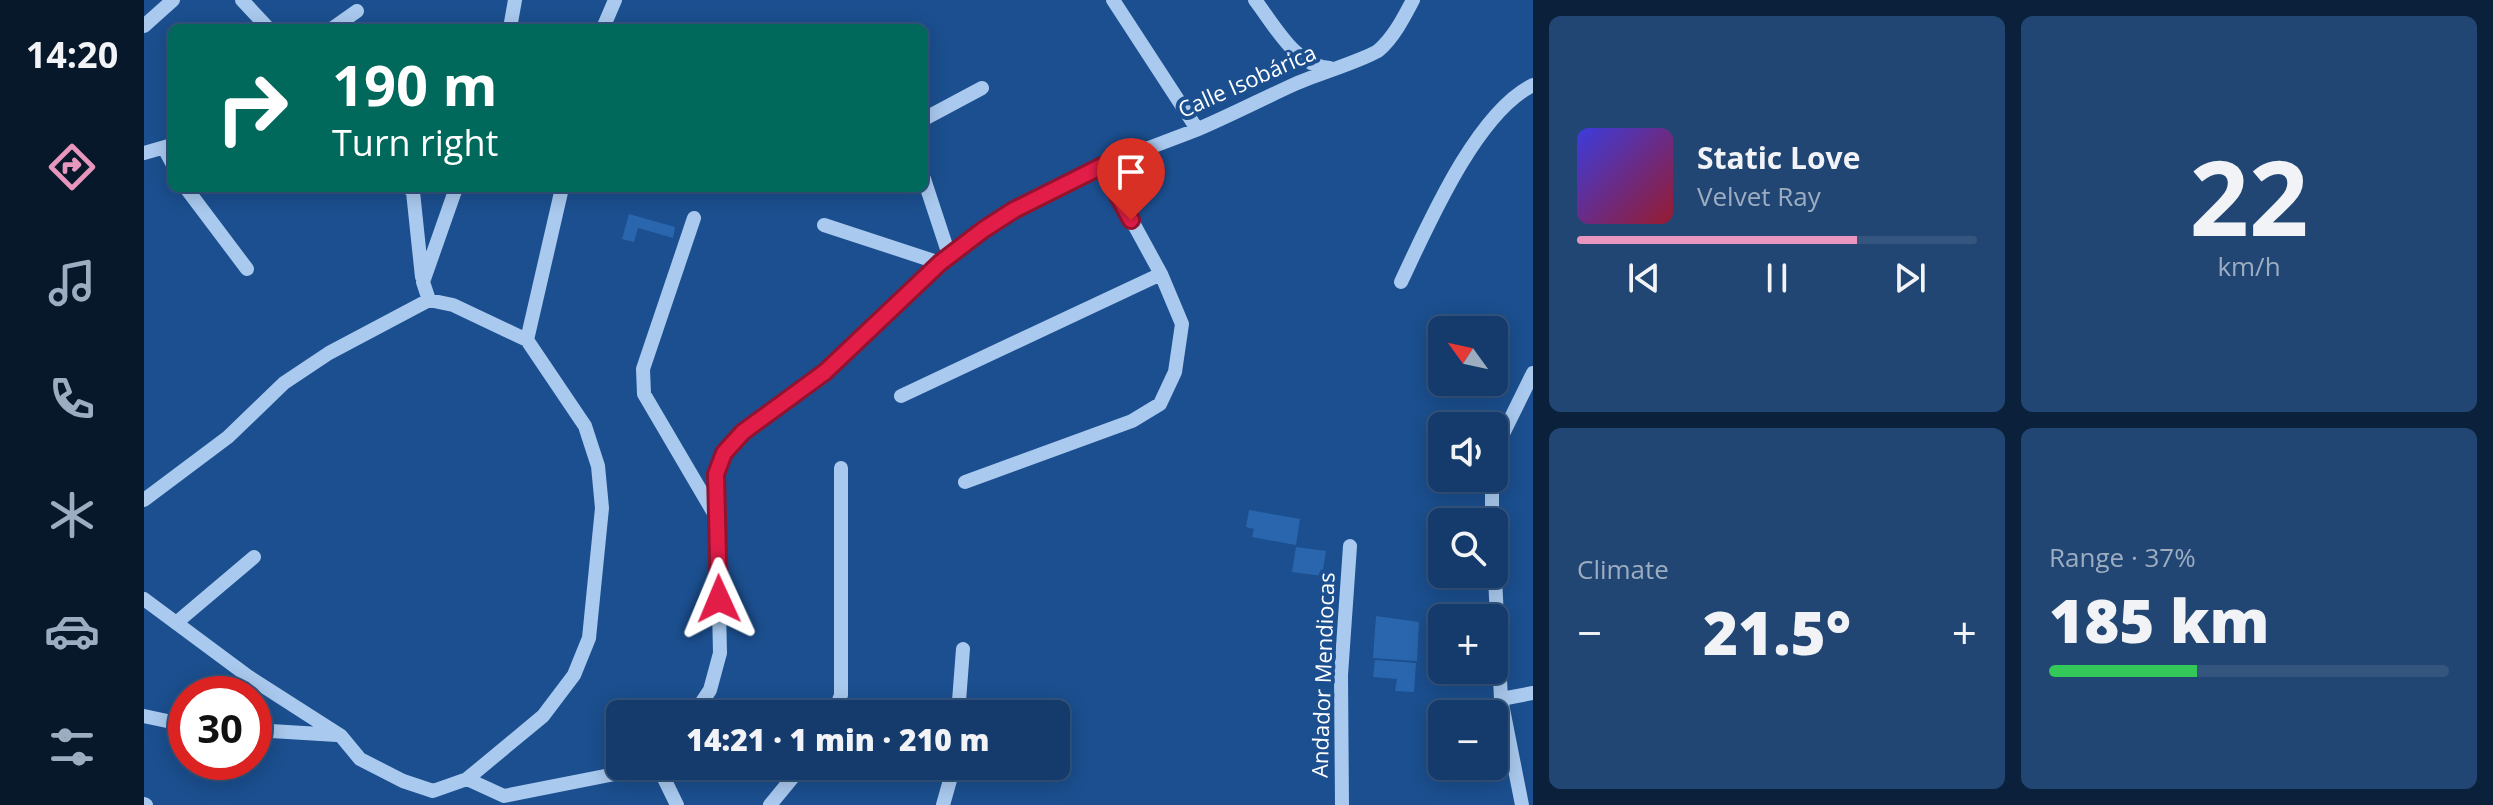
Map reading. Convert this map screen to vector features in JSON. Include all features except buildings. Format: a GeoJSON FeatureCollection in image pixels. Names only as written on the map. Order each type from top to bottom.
{"type":"FeatureCollection","features":[{"type":"Feature","properties":{"kind":"street"},"geometry":{"type":"LineString","coordinates":[[144,26],[173,0]]}},
{"type":"Feature","properties":{"kind":"street"},"geometry":{"type":"LineString","coordinates":[[242,0],[264,24]]}},
{"type":"Feature","properties":{"kind":"street"},"geometry":{"type":"LineString","coordinates":[[511,24],[515,0]]}},
{"type":"Feature","properties":{"kind":"street"},"geometry":{"type":"LineString","coordinates":[[605,24],[615,0]]}},
{"type":"Feature","properties":{"kind":"street"},"geometry":{"type":"LineString","coordinates":[[1113,0],[1197,129]]}},
{"type":"Feature","properties":{"kind":"street"},"geometry":{"type":"LineString","coordinates":[[1255,0],[1295,51],[1312,67],[1330,68]]}},
{"type":"Feature","properties":{"kind":"street","name":"Calle Isobárica"},"geometry":{"type":"LineString","coordinates":[[703,700],[710,690],[720,653],[716,474],[724,453],[733,442],[825,372],[945,260],[1014,210],[1102,166],[1197,129],[1330,68],[1378,52],[1400,25],[1413,0]]}},
{"type":"Feature","properties":{"kind":"street"},"geometry":{"type":"LineString","coordinates":[[339,24],[357,11]]}},
{"type":"Feature","properties":{"kind":"street"},"geometry":{"type":"LineString","coordinates":[[1401,282],[1459,169],[1499,111],[1533,85]]}},
{"type":"Feature","properties":{"kind":"street"},"geometry":{"type":"LineString","coordinates":[[928,117],[982,88]]}},
{"type":"Feature","properties":{"kind":"street"},"geometry":{"type":"LineString","coordinates":[[144,153],[168,146]]}},
{"type":"Feature","properties":{"kind":"street"},"geometry":{"type":"LineString","coordinates":[[965,482],[1132,421],[1160,404],[1175,372],[1182,324],[1161,274],[1102,166]]}},
{"type":"Feature","properties":{"kind":"street"},"geometry":{"type":"LineString","coordinates":[[189,192],[247,269]]}},
{"type":"Feature","properties":{"kind":"street"},"geometry":{"type":"LineString","coordinates":[[413,192],[423,282],[429,300]]}},
{"type":"Feature","properties":{"kind":"street"},"geometry":{"type":"LineString","coordinates":[[423,282],[455,192]]}},
{"type":"Feature","properties":{"kind":"street"},"geometry":{"type":"LineString","coordinates":[[527,340],[561,192]]}},
{"type":"Feature","properties":{"kind":"street"},"geometry":{"type":"LineString","coordinates":[[927,192],[945,260]]}},
{"type":"Feature","properties":{"kind":"street"},"geometry":{"type":"LineString","coordinates":[[694,218],[643,369],[644,394],[717,518]]}},
{"type":"Feature","properties":{"kind":"street"},"geometry":{"type":"LineString","coordinates":[[824,225],[945,260]]}},
{"type":"Feature","properties":{"kind":"street"},"geometry":{"type":"LineString","coordinates":[[901,396],[1161,274]]}},
{"type":"Feature","properties":{"kind":"street"},"geometry":{"type":"LineString","coordinates":[[144,500],[228,437],[284,383],[329,353],[429,300],[453,305],[527,340],[585,426],[598,466],[602,508],[589,638],[574,675],[543,716],[467,779],[433,791],[403,781],[360,759],[341,736],[249,677],[144,599]]}},
{"type":"Feature","properties":{"kind":"street"},"geometry":{"type":"LineString","coordinates":[[1508,424],[1533,373]]}},
{"type":"Feature","properties":{"kind":"street"},"geometry":{"type":"LineString","coordinates":[[839,700],[841,468]]}},
{"type":"Feature","properties":{"kind":"street","name":"Andador Mendiocas"},"geometry":{"type":"LineString","coordinates":[[1342,805],[1341,675],[1350,546]]}},
{"type":"Feature","properties":{"kind":"street"},"geometry":{"type":"LineString","coordinates":[[176,623],[254,557]]}},
{"type":"Feature","properties":{"kind":"street"},"geometry":{"type":"LineString","coordinates":[[1496,588],[1501,699],[1522,805]]}},
{"type":"Feature","properties":{"kind":"street"},"geometry":{"type":"LineString","coordinates":[[959,700],[963,649]]}},
{"type":"Feature","properties":{"kind":"street"},"geometry":{"type":"LineString","coordinates":[[1501,699],[1533,693]]}},
{"type":"Feature","properties":{"kind":"street"},"geometry":{"type":"LineString","coordinates":[[144,716],[168,721]]}},
{"type":"Feature","properties":{"kind":"street"},"geometry":{"type":"LineString","coordinates":[[272,731],[341,736]]}},
{"type":"Feature","properties":{"kind":"street"},"geometry":{"type":"LineString","coordinates":[[467,779],[504,796],[606,776]]}},
{"type":"Feature","properties":{"kind":"street"},"geometry":{"type":"LineString","coordinates":[[665,780],[677,805]]}},
{"type":"Feature","properties":{"kind":"street"},"geometry":{"type":"LineString","coordinates":[[770,805],[791,780]]}},
{"type":"Feature","properties":{"kind":"street"},"geometry":{"type":"LineString","coordinates":[[943,805],[950,780]]}},
{"type":"Feature","properties":{"kind":"route"},"geometry":{"type":"LineString","coordinates":[[719,599],[716,474],[724,453],[743,432],[825,372],[940,263],[1014,210],[1102,166],[1131,220]]}}]}
